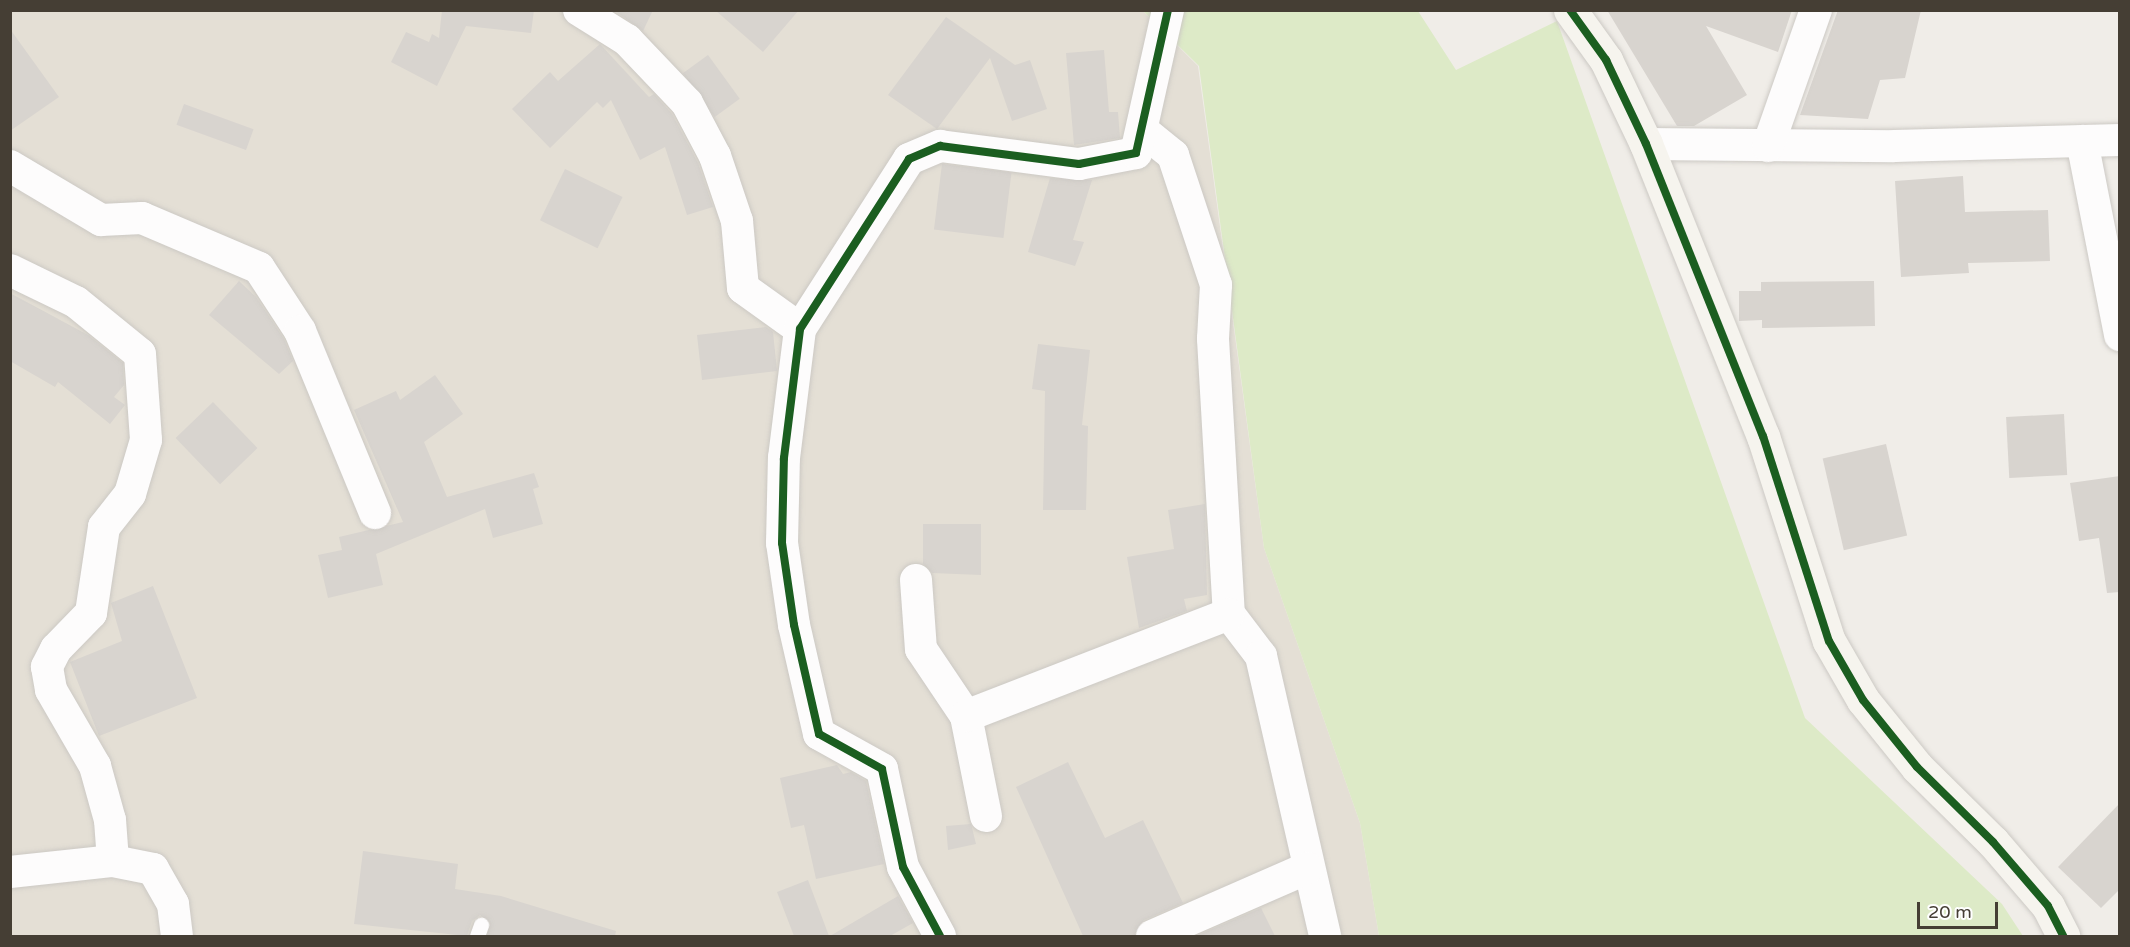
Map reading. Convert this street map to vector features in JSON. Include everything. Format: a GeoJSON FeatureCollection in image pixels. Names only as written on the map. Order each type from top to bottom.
{"type":"FeatureCollection","features":[{"type":"Feature","properties":{"kind":"street"},"geometry":{"type":"LineString","coordinates":[[579,10],[627,40],[687,103],[715,156],[737,221],[743,288],[800,329]]}},
{"type":"Feature","properties":{"kind":"street"},"geometry":{"type":"LineString","coordinates":[[940,936],[903,867],[882,769],[819,734],[782,543],[784,458],[800,329],[909,159],[940,146],[1079,164],[1137,153],[1161,28],[1168,10]]}},
{"type":"Feature","properties":{"kind":"street"},"geometry":{"type":"LineString","coordinates":[[1570,10],[1606,60],[1646,144],[1763,436],[1829,641],[1863,700],[1917,767],[1993,842],[2048,906],[2064,936]]}},
{"type":"Feature","properties":{"kind":"street"},"geometry":{"type":"LineString","coordinates":[[1768,146],[1816,10]]}},
{"type":"Feature","properties":{"kind":"street"},"geometry":{"type":"LineString","coordinates":[[1142,130],[1173,155],[1216,285],[1213,339],[1229,614],[1261,656],[1325,936]]}},
{"type":"Feature","properties":{"kind":"street"},"geometry":{"type":"LineString","coordinates":[[1646,144],[1768,146],[2120,140]]}},
{"type":"Feature","properties":{"kind":"street"},"geometry":{"type":"LineString","coordinates":[[2082,141],[2120,334]]}},
{"type":"Feature","properties":{"kind":"street"},"geometry":{"type":"LineString","coordinates":[[10,166],[101,220],[142,218],[259,268],[300,331],[375,513]]}},
{"type":"Feature","properties":{"kind":"street"},"geometry":{"type":"LineString","coordinates":[[10,270],[76,302],[140,354],[146,440],[130,494],[104,527],[91,613],[57,650],[47,667],[51,690],[95,766],[111,820],[113,861]]}},
{"type":"Feature","properties":{"kind":"street"},"geometry":{"type":"LineString","coordinates":[[916,580],[921,649],[966,716],[986,816]]}},
{"type":"Feature","properties":{"kind":"street"},"geometry":{"type":"LineString","coordinates":[[966,716],[1229,614]]}},
{"type":"Feature","properties":{"kind":"street"},"geometry":{"type":"LineString","coordinates":[[10,872],[113,861],[153,869],[173,904],[177,936]]}},
{"type":"Feature","properties":{"kind":"street"},"geometry":{"type":"LineString","coordinates":[[1152,936],[1308,868]]}},
{"type":"Feature","properties":{"kind":"shaded area"},"geometry":{"type":"Polygon","coordinates":[[[10,11],[1143,11],[1198,66],[1264,548],[1360,823],[1379,936],[11,936],[10,11]]]}},
{"type":"Feature","properties":{"kind":"green space"},"geometry":{"type":"Polygon","coordinates":[[[1143,11],[1418,11],[1456,70],[1557,21],[1805,718],[2002,904],[2023,936],[1379,936],[1360,823],[1264,548],[1199,66],[1143,11]]]}},
{"type":"Feature","properties":{"kind":"building"},"geometry":{"type":"Polygon","coordinates":[[[442,10],[534,10],[531,33],[466,26],[437,86],[391,62],[406,32],[429,42],[432,34],[439,38],[442,10]]]}},
{"type":"Feature","properties":{"kind":"building"},"geometry":{"type":"Polygon","coordinates":[[[614,10],[653,10],[643,31],[614,10]]]}},
{"type":"Feature","properties":{"kind":"building"},"geometry":{"type":"Polygon","coordinates":[[[715,10],[799,10],[763,52],[715,10]]]}},
{"type":"Feature","properties":{"kind":"building"},"geometry":{"type":"Polygon","coordinates":[[[1607,10],[1792,10],[1778,52],[1706,26],[1747,95],[1694,126],[1677,126],[1607,10]]]}},
{"type":"Feature","properties":{"kind":"building"},"geometry":{"type":"Polygon","coordinates":[[[1838,10],[1921,10],[1905,78],[1880,80],[1868,119],[1800,115],[1838,10]]]}},
{"type":"Feature","properties":{"kind":"building"},"geometry":{"type":"Polygon","coordinates":[[[946,17],[1015,65],[1030,60],[1047,109],[1012,121],[990,58],[937,129],[888,95],[946,17]]]}},
{"type":"Feature","properties":{"kind":"building"},"geometry":{"type":"Polygon","coordinates":[[[10,29],[59,97],[10,131],[10,29]]]}},
{"type":"Feature","properties":{"kind":"building"},"geometry":{"type":"Polygon","coordinates":[[[600,44],[649,97],[654,94],[672,114],[698,163],[713,207],[687,215],[665,147],[640,160],[611,100],[603,108],[597,102],[550,148],[512,109],[550,72],[558,81],[600,44]]]}},
{"type":"Feature","properties":{"kind":"building"},"geometry":{"type":"Polygon","coordinates":[[[1104,50],[1109,112],[1118,112],[1120,138],[1074,145],[1066,53],[1104,50]]]}},
{"type":"Feature","properties":{"kind":"building"},"geometry":{"type":"Polygon","coordinates":[[[708,55],[740,99],[715,117],[683,73],[708,55]]]}},
{"type":"Feature","properties":{"kind":"building"},"geometry":{"type":"Polygon","coordinates":[[[184,104],[254,129],[246,150],[176,125],[184,104]]]}},
{"type":"Feature","properties":{"kind":"building"},"geometry":{"type":"Polygon","coordinates":[[[942,164],[1011,173],[1003,238],[934,230],[942,164]]]}},
{"type":"Feature","properties":{"kind":"building"},"geometry":{"type":"Polygon","coordinates":[[[565,169],[623,197],[598,248],[540,220],[565,169]]]}},
{"type":"Feature","properties":{"kind":"building"},"geometry":{"type":"Polygon","coordinates":[[[1963,176],[1965,212],[2048,210],[2050,261],[1968,263],[1969,273],[1901,277],[1895,181],[1963,176]]]}},
{"type":"Feature","properties":{"kind":"building"},"geometry":{"type":"Polygon","coordinates":[[[1050,178],[1092,180],[1073,240],[1084,242],[1075,266],[1028,252],[1050,178]]]}},
{"type":"Feature","properties":{"kind":"building"},"geometry":{"type":"Polygon","coordinates":[[[239,281],[256,297],[284,339],[293,361],[279,374],[209,315],[239,281]]]}},
{"type":"Feature","properties":{"kind":"building"},"geometry":{"type":"Polygon","coordinates":[[[1874,281],[1875,326],[1762,328],[1762,320],[1739,321],[1739,291],[1761,291],[1761,282],[1874,281]]]}},
{"type":"Feature","properties":{"kind":"building"},"geometry":{"type":"Polygon","coordinates":[[[10,293],[88,335],[123,363],[124,385],[114,397],[125,405],[110,424],[58,382],[55,387],[10,361],[10,293]]]}},
{"type":"Feature","properties":{"kind":"building"},"geometry":{"type":"Polygon","coordinates":[[[766,327],[773,332],[777,371],[702,380],[697,335],[766,327]]]}},
{"type":"Feature","properties":{"kind":"building"},"geometry":{"type":"Polygon","coordinates":[[[1038,344],[1090,350],[1082,425],[1088,426],[1086,510],[1043,510],[1045,391],[1032,389],[1038,344]]]}},
{"type":"Feature","properties":{"kind":"building"},"geometry":{"type":"Polygon","coordinates":[[[435,375],[463,414],[424,442],[447,497],[534,473],[539,487],[533,489],[543,524],[493,538],[485,509],[376,554],[383,585],[328,598],[318,555],[342,550],[339,537],[403,522],[354,410],[396,391],[400,400],[435,375]]]}},
{"type":"Feature","properties":{"kind":"building"},"geometry":{"type":"Polygon","coordinates":[[[213,402],[257,448],[220,484],[176,438],[213,402]]]}},
{"type":"Feature","properties":{"kind":"building"},"geometry":{"type":"Polygon","coordinates":[[[2064,414],[2067,475],[2009,478],[2006,417],[2064,414]]]}},
{"type":"Feature","properties":{"kind":"building"},"geometry":{"type":"Polygon","coordinates":[[[1886,444],[1907,536],[1844,550],[1823,459],[1886,444]]]}},
{"type":"Feature","properties":{"kind":"building"},"geometry":{"type":"Polygon","coordinates":[[[2120,476],[2120,592],[2107,593],[2099,538],[2079,541],[2070,483],[2120,476]]]}},
{"type":"Feature","properties":{"kind":"building"},"geometry":{"type":"Polygon","coordinates":[[[1205,504],[1207,595],[1184,599],[1187,611],[1139,628],[1127,557],[1174,549],[1168,510],[1205,504]]]}},
{"type":"Feature","properties":{"kind":"building"},"geometry":{"type":"Polygon","coordinates":[[[923,524],[981,524],[981,575],[932,573],[923,564],[923,524]]]}},
{"type":"Feature","properties":{"kind":"building"},"geometry":{"type":"Polygon","coordinates":[[[153,586],[197,698],[99,736],[70,662],[122,641],[111,603],[153,586]]]}},
{"type":"Feature","properties":{"kind":"building"},"geometry":{"type":"Polygon","coordinates":[[[1068,762],[1105,838],[1143,820],[1183,903],[1144,920],[1134,936],[1083,936],[1016,787],[1068,762]]]}},
{"type":"Feature","properties":{"kind":"building"},"geometry":{"type":"Polygon","coordinates":[[[837,765],[843,774],[851,772],[866,781],[884,864],[816,879],[804,825],[791,828],[780,778],[837,765]]]}},
{"type":"Feature","properties":{"kind":"building"},"geometry":{"type":"Polygon","coordinates":[[[2120,803],[2120,889],[2101,908],[2058,867],[2120,803]]]}},
{"type":"Feature","properties":{"kind":"building"},"geometry":{"type":"Polygon","coordinates":[[[971,824],[976,844],[948,850],[946,826],[971,824]]]}},
{"type":"Feature","properties":{"kind":"building"},"geometry":{"type":"Polygon","coordinates":[[[363,851],[458,864],[455,889],[501,896],[616,931],[615,936],[487,936],[490,923],[480,915],[472,921],[467,936],[354,924],[363,851]]]}},
{"type":"Feature","properties":{"kind":"building"},"geometry":{"type":"Polygon","coordinates":[[[808,880],[829,936],[794,936],[777,892],[808,880]]]}},
{"type":"Feature","properties":{"kind":"building"},"geometry":{"type":"Polygon","coordinates":[[[898,896],[913,923],[890,936],[830,936],[898,896]]]}},
{"type":"Feature","properties":{"kind":"building"},"geometry":{"type":"Polygon","coordinates":[[[1261,908],[1275,936],[1196,936],[1261,908]]]}},
{"type":"Feature","properties":{"kind":"cycle path"},"geometry":{"type":"LineString","coordinates":[[940,936],[903,867],[882,769],[819,734],[794,625],[782,543],[784,458],[800,329],[909,159],[940,146],[1079,164],[1136,153],[1168,10]]}},
{"type":"Feature","properties":{"kind":"cycle path"},"geometry":{"type":"LineString","coordinates":[[1570,10],[1606,60],[1646,144],[1763,436],[1829,641],[1863,700],[1917,767],[1993,842],[2048,906],[2063,936]]}}]}
